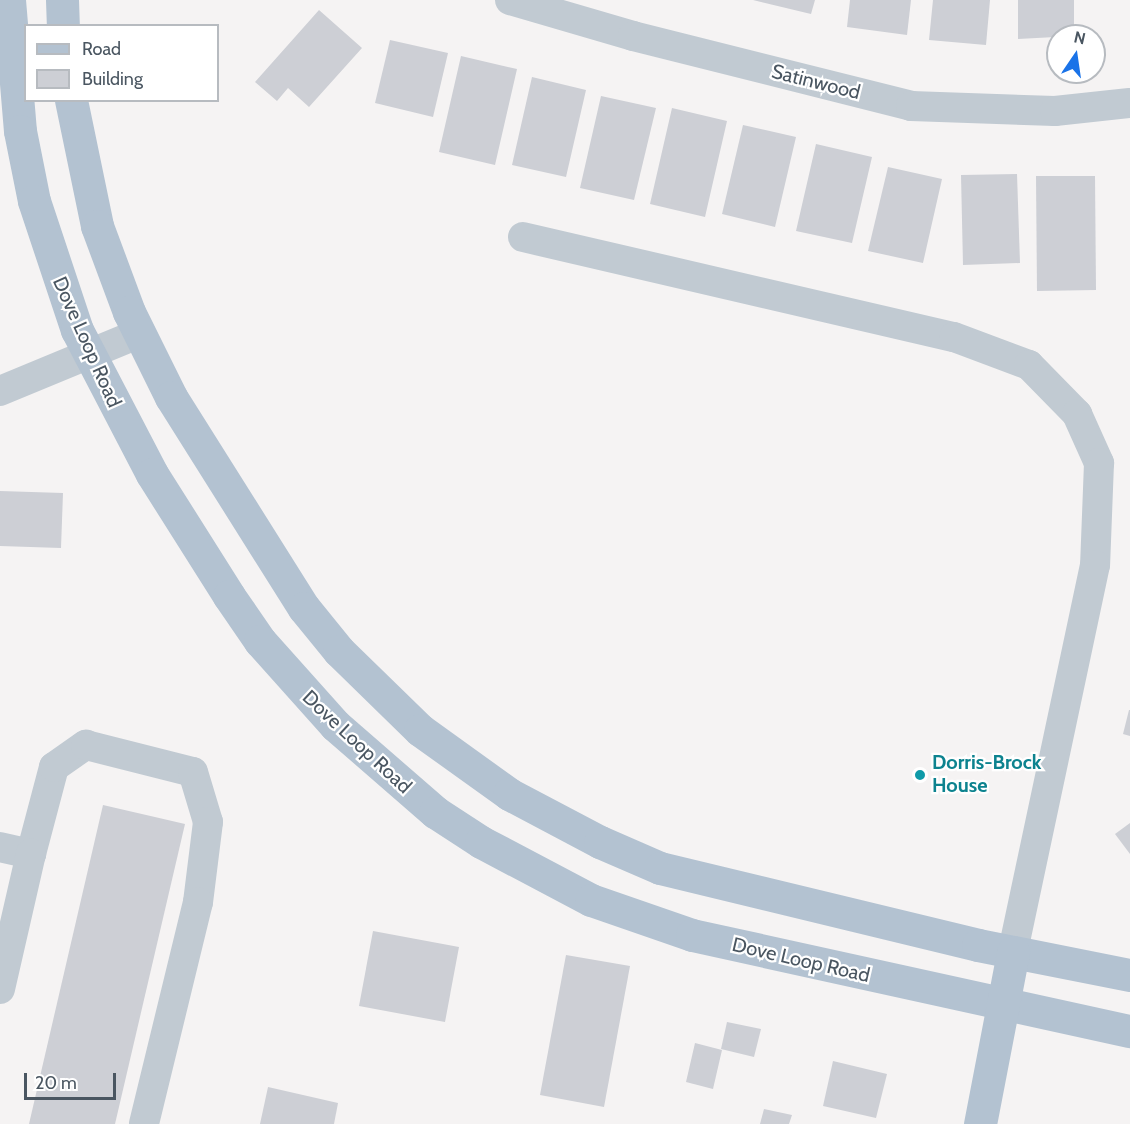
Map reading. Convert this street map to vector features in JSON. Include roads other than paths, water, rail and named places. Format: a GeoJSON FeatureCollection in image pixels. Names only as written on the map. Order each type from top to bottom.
{"type":"FeatureCollection","features":[{"type":"Feature","properties":{"kind":"main road","name":"Dove Loop Road"},"geometry":{"type":"LineString","coordinates":[[9,0],[20,131],[34,201],[45,242],[90,355],[152,474],[260,641],[334,725],[435,812],[537,873],[591,900],[646,921],[778,955],[1130,1030]]}},
{"type":"Feature","properties":{"kind":"main road"},"geometry":{"type":"LineString","coordinates":[[62,0],[63,24]]}},
{"type":"Feature","properties":{"kind":"main road"},"geometry":{"type":"LineString","coordinates":[[71,102],[97,226],[140,333],[199,446],[304,608],[373,686],[420,730],[468,767],[562,823],[660,868],[1013,952],[1130,975]]}},
{"type":"Feature","properties":{"kind":"main road"},"geometry":{"type":"LineString","coordinates":[[980,1124],[1013,952]]}},
{"type":"Feature","properties":{"kind":"street","name":"Satinwood"},"geometry":{"type":"LineString","coordinates":[[510,0],[633,36],[911,106],[1055,111],[1130,103]]}},
{"type":"Feature","properties":{"kind":"street"},"geometry":{"type":"LineString","coordinates":[[523,237],[954,336],[1029,365],[1077,414],[1099,463],[1095,565],[1013,952]]}},
{"type":"Feature","properties":{"kind":"street"},"geometry":{"type":"LineString","coordinates":[[0,391],[140,333]]}},
{"type":"Feature","properties":{"kind":"street"},"geometry":{"type":"LineString","coordinates":[[0,989],[54,767],[86,745],[193,772],[208,822],[198,902],[144,1124]]}},
{"type":"Feature","properties":{"kind":"street"},"geometry":{"type":"LineString","coordinates":[[0,847],[31,854]]}},
{"type":"Feature","properties":{"kind":"place","name":"Dorris-Brock House"},"geometry":{"type":"Point","coordinates":[920,775]}}]}
